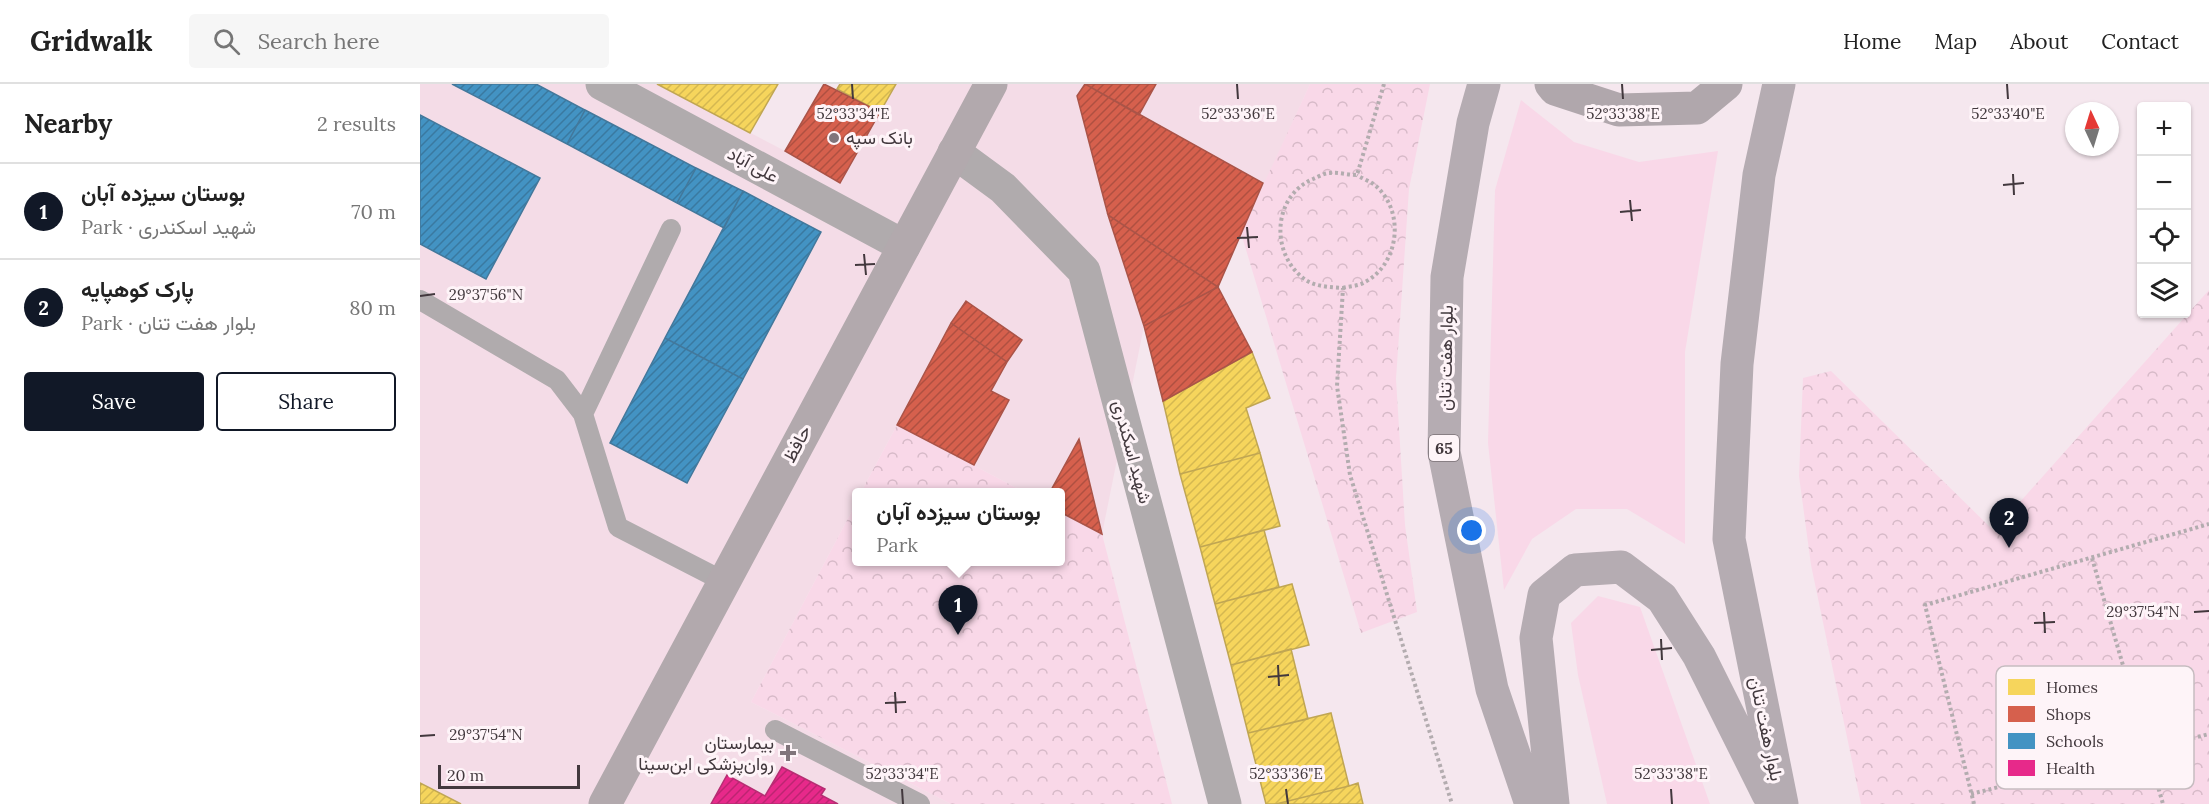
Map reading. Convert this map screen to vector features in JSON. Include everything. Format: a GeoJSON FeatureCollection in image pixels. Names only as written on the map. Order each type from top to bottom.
{"type":"FeatureCollection","features":[{"type":"Feature","properties":{"kind":"highway"},"geometry":{"type":"LineString","coordinates":[[1551,84],[1555,89],[1618,110],[1697,108],[1726,84]]}},
{"type":"Feature","properties":{"kind":"main road","name":"حافظ"},"geometry":{"type":"LineString","coordinates":[[604,804],[991,84]]}},
{"type":"Feature","properties":{"kind":"main road","name":"بلوار هفت تنان"},"geometry":{"type":"LineString","coordinates":[[1484,84],[1473,123],[1447,277],[1444,452],[1492,689],[1531,804]]}},
{"type":"Feature","properties":{"kind":"main road","name":"بلوار هفت تنان"},"geometry":{"type":"LineString","coordinates":[[1779,84],[1760,175],[1737,364],[1729,539],[1782,804]]}},
{"type":"Feature","properties":{"kind":"main road"},"geometry":{"type":"LineString","coordinates":[[1553,804],[1536,638],[1544,595],[1575,570],[1621,567],[1662,598],[1675,617],[1699,656],[1773,804]]}},
{"type":"Feature","properties":{"kind":"street","name":"علی آباد"},"geometry":{"type":"LineString","coordinates":[[602,84],[904,246]]}},
{"type":"Feature","properties":{"kind":"street","name":"شهید اسکندری"},"geometry":{"type":"LineString","coordinates":[[954,152],[1003,188],[1084,272],[1225,804]]}},
{"type":"Feature","properties":{"kind":"lane"},"geometry":{"type":"LineString","coordinates":[[583,414],[671,229]]}},
{"type":"Feature","properties":{"kind":"lane"},"geometry":{"type":"LineString","coordinates":[[420,300],[557,380],[583,414],[618,527],[723,581]]}},
{"type":"Feature","properties":{"kind":"lane"},"geometry":{"type":"LineString","coordinates":[[775,730],[920,804]]}},
{"type":"Feature","properties":{"kind":"path"},"geometry":{"type":"LineString","coordinates":[[1357,176],[1384,84]]}},
{"type":"Feature","properties":{"kind":"path"},"geometry":{"type":"LineString","coordinates":[[1328,173],[1357,176],[1377,187],[1393,211],[1395,245],[1383,268],[1365,283],[1343,288],[1322,286],[1303,278],[1287,259],[1279,233],[1283,209],[1302,184],[1328,173]]}},
{"type":"Feature","properties":{"kind":"path"},"geometry":{"type":"LineString","coordinates":[[1343,288],[1336,386],[1350,475],[1452,804]]}},
{"type":"Feature","properties":{"kind":"path"},"geometry":{"type":"LineString","coordinates":[[1974,804],[1925,605],[2209,524]]}},
{"type":"Feature","properties":{"kind":"path"},"geometry":{"type":"LineString","coordinates":[[2092,558],[2123,666]]}},
{"type":"Feature","properties":{"kind":"path"},"geometry":{"type":"LineString","coordinates":[[2194,738],[2209,734]]}},
{"type":"Feature","properties":{"kind":"path"},"geometry":{"type":"LineString","coordinates":[[1971,794],[1996,788]]}},
{"type":"Feature","properties":{"kind":"path"},"geometry":{"type":"LineString","coordinates":[[2159,789],[2163,804]]}},
{"type":"Feature","properties":{"kind":"shaded area"},"geometry":{"type":"Polygon","coordinates":[[[420,84],[657,84],[785,151],[824,84],[837,89],[840,84],[1310,84],[1218,287],[1144,326],[1102,534],[1065,515],[1065,488],[1016,488],[897,425],[863,488],[852,488],[852,511],[751,702],[951,804],[420,804],[420,84]]]}},
{"type":"Feature","properties":{"kind":"green space"},"geometry":{"type":"Polygon","coordinates":[[[1310,84],[1430,84],[1409,189],[1396,379],[1405,525],[1417,612],[1361,633],[1241,233],[1310,84]]]}},
{"type":"Feature","properties":{"kind":"green space"},"geometry":{"type":"Polygon","coordinates":[[[1521,100],[1574,142],[1639,162],[1718,151],[1685,352],[1685,544],[1627,509],[1576,509],[1532,539],[1504,590],[1488,443],[1495,190],[1521,100]]]}},
{"type":"Feature","properties":{"kind":"green space"},"geometry":{"type":"Polygon","coordinates":[[[2209,290],[2209,804],[1861,804],[1811,565],[1799,476],[1803,378],[1831,371],[1994,531],[2184,318],[2191,318],[2191,310],[2209,290]]]}},
{"type":"Feature","properties":{"kind":"green space"},"geometry":{"type":"Polygon","coordinates":[[[897,425],[1016,488],[863,488],[897,425]]]}},
{"type":"Feature","properties":{"kind":"green space"},"geometry":{"type":"Polygon","coordinates":[[[852,511],[852,566],[1065,566],[1065,515],[1102,534],[1172,804],[951,804],[751,702],[852,511]]]}},
{"type":"Feature","properties":{"kind":"green space"},"geometry":{"type":"Polygon","coordinates":[[[1598,596],[1640,607],[1710,804],[1607,804],[1578,675],[1571,623],[1598,596]]]}},
{"type":"Feature","properties":{"kind":"building: Homes"},"geometry":{"type":"Polygon","coordinates":[[[657,84],[778,84],[750,133],[657,84]]]}},
{"type":"Feature","properties":{"kind":"building: Homes"},"geometry":{"type":"Polygon","coordinates":[[[840,84],[896,84],[880,112],[837,89],[840,84]]]}},
{"type":"Feature","properties":{"kind":"building: Homes"},"geometry":{"type":"Polygon","coordinates":[[[1252,352],[1270,398],[1246,408],[1260,453],[1180,474],[1163,401],[1252,352]]]}},
{"type":"Feature","properties":{"kind":"building: Homes"},"geometry":{"type":"Polygon","coordinates":[[[1260,453],[1280,526],[1200,547],[1180,474],[1260,453]]]}},
{"type":"Feature","properties":{"kind":"building: Homes"},"geometry":{"type":"Polygon","coordinates":[[[1264,530],[1279,587],[1215,604],[1200,547],[1264,530]]]}},
{"type":"Feature","properties":{"kind":"building: Homes"},"geometry":{"type":"Polygon","coordinates":[[[1292,584],[1309,645],[1231,665],[1215,604],[1292,584]]]}},
{"type":"Feature","properties":{"kind":"building: Homes"},"geometry":{"type":"Polygon","coordinates":[[[1291,649],[1308,719],[1248,733],[1231,665],[1291,649]]]}},
{"type":"Feature","properties":{"kind":"building: Homes"},"geometry":{"type":"Polygon","coordinates":[[[1331,713],[1349,786],[1276,804],[1266,804],[1248,733],[1331,713]]]}},
{"type":"Feature","properties":{"kind":"building: Homes"},"geometry":{"type":"Polygon","coordinates":[[[420,783],[461,804],[420,804],[420,783]]]}},
{"type":"Feature","properties":{"kind":"building: Homes"},"geometry":{"type":"Polygon","coordinates":[[[1358,783],[1363,804],[1276,804],[1349,786],[1358,783]]]}},
{"type":"Feature","properties":{"kind":"building: Shops"},"geometry":{"type":"Polygon","coordinates":[[[824,84],[880,112],[840,183],[785,151],[824,84]]]}},
{"type":"Feature","properties":{"kind":"building: Shops"},"geometry":{"type":"Polygon","coordinates":[[[1085,84],[1263,183],[1218,287],[1108,215],[1077,96],[1085,84]]]}},
{"type":"Feature","properties":{"kind":"building: Shops"},"geometry":{"type":"Polygon","coordinates":[[[1085,84],[1156,84],[1139,115],[1085,84]]]}},
{"type":"Feature","properties":{"kind":"building: Shops"},"geometry":{"type":"Polygon","coordinates":[[[1108,215],[1218,287],[1144,326],[1108,215]]]}},
{"type":"Feature","properties":{"kind":"building: Shops"},"geometry":{"type":"Polygon","coordinates":[[[1218,287],[1252,352],[1163,401],[1144,326],[1218,287]]]}},
{"type":"Feature","properties":{"kind":"building: Shops"},"geometry":{"type":"Polygon","coordinates":[[[966,301],[1022,340],[1007,362],[951,323],[966,301]]]}},
{"type":"Feature","properties":{"kind":"building: Shops"},"geometry":{"type":"Polygon","coordinates":[[[951,323],[1007,362],[991,391],[1009,400],[974,465],[897,425],[951,323]]]}},
{"type":"Feature","properties":{"kind":"building: Shops"},"geometry":{"type":"Polygon","coordinates":[[[1079,439],[1102,534],[1065,515],[1065,488],[1052,488],[1079,439]]]}},
{"type":"Feature","properties":{"kind":"building: Schools"},"geometry":{"type":"Polygon","coordinates":[[[452,84],[536,84],[585,110],[567,144],[452,84]]]}},
{"type":"Feature","properties":{"kind":"building: Schools"},"geometry":{"type":"Polygon","coordinates":[[[585,110],[696,168],[677,203],[567,144],[585,110]]]}},
{"type":"Feature","properties":{"kind":"building: Schools"},"geometry":{"type":"Polygon","coordinates":[[[420,115],[540,178],[486,279],[420,244],[420,115]]]}},
{"type":"Feature","properties":{"kind":"building: Schools"},"geometry":{"type":"Polygon","coordinates":[[[696,168],[743,191],[724,228],[677,203],[696,168]]]}},
{"type":"Feature","properties":{"kind":"building: Schools"},"geometry":{"type":"Polygon","coordinates":[[[743,191],[821,232],[743,379],[665,338],[743,191]]]}},
{"type":"Feature","properties":{"kind":"building: Schools"},"geometry":{"type":"Polygon","coordinates":[[[665,338],[743,379],[687,483],[610,443],[665,338]]]}},
{"type":"Feature","properties":{"kind":"building: Health"},"geometry":{"type":"Polygon","coordinates":[[[782,767],[825,789],[821,795],[838,804],[711,804],[727,775],[765,796],[782,767]]]}},
{"type":"Feature","properties":{"kind":"place","name":"بانک سپه"},"geometry":{"type":"Point","coordinates":[834,138]}},
{"type":"Feature","properties":{"kind":"place","name":"پارک کوهپایه"},"geometry":{"type":"Point","coordinates":[2009,548]}},
{"type":"Feature","properties":{"kind":"place","name":"بوستان سیزده آبان"},"geometry":{"type":"Point","coordinates":[958,635]}},
{"type":"Feature","properties":{"kind":"place","name":"بیمارستان روان‌پزشکی ابن‌سینا"},"geometry":{"type":"Point","coordinates":[788,753]}}]}
